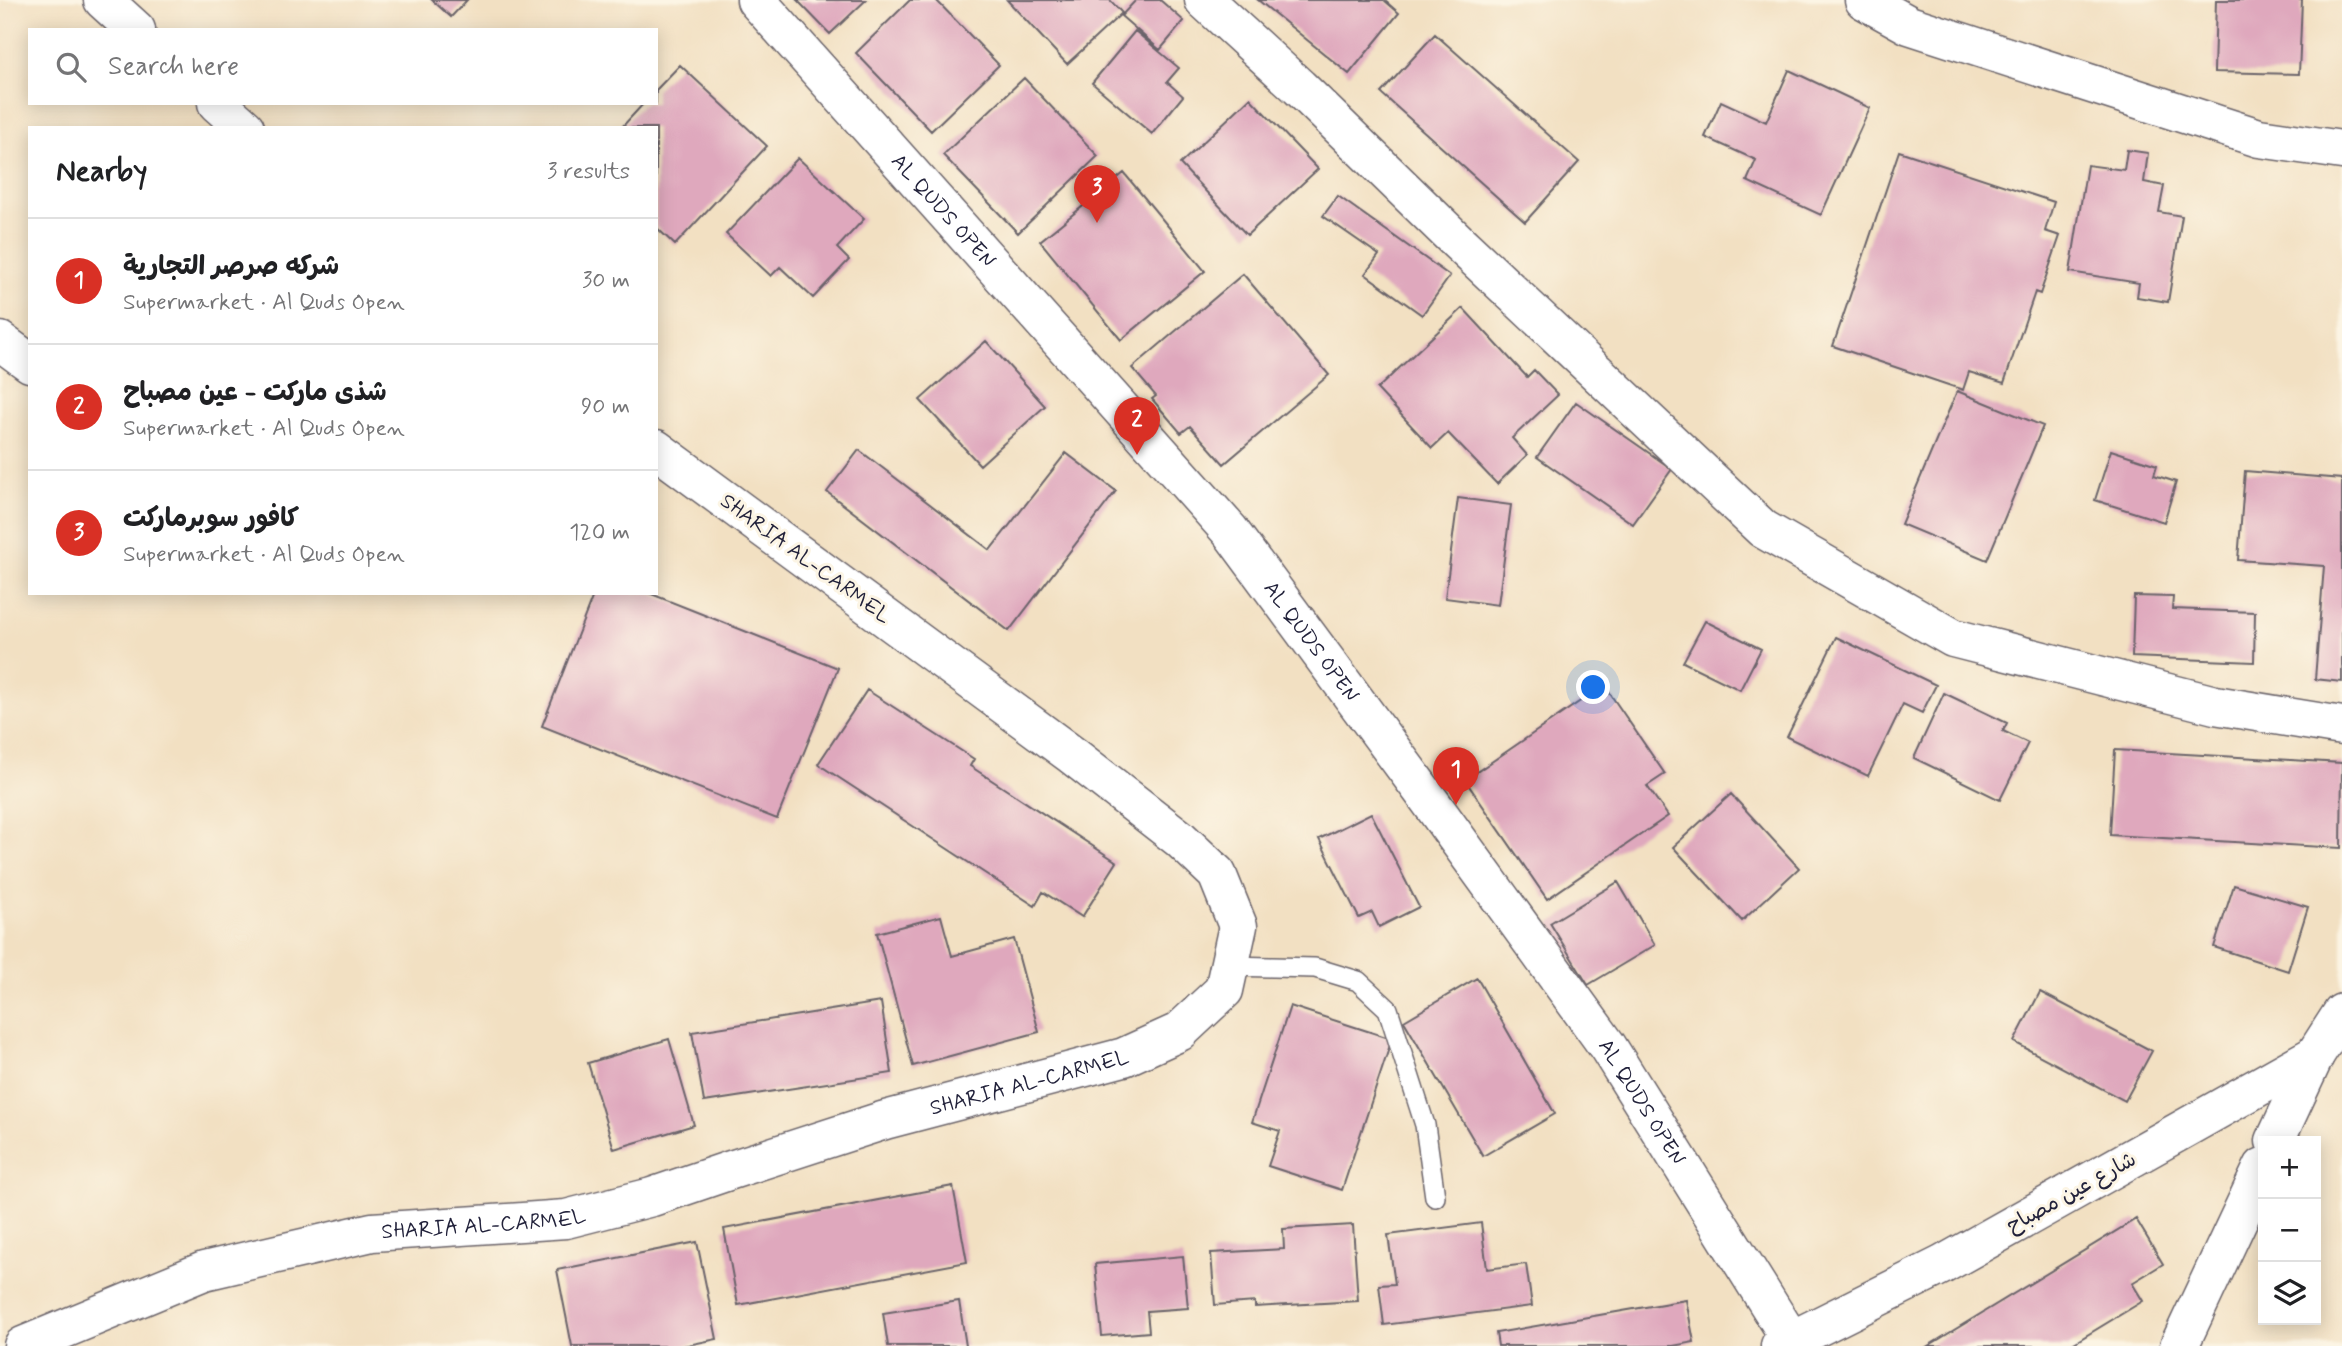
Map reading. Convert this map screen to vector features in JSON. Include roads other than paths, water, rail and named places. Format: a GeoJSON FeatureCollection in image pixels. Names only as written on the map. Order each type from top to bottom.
{"type":"FeatureCollection","features":[{"type":"Feature","properties":{"kind":"street"},"geometry":{"type":"LineString","coordinates":[[103,0],[134,28]]}},
{"type":"Feature","properties":{"kind":"street","name":"AL QUDS OPEN"},"geometry":{"type":"LineString","coordinates":[[756,0],[1230,531],[1608,1047],[1786,1343]]}},
{"type":"Feature","properties":{"kind":"street"},"geometry":{"type":"LineString","coordinates":[[1203,0],[1299,87],[1457,241],[1763,529],[1953,638],[2215,705],[2342,726]]}},
{"type":"Feature","properties":{"kind":"street"},"geometry":{"type":"LineString","coordinates":[[1864,0],[1909,25],[2259,138],[2342,150]]}},
{"type":"Feature","properties":{"kind":"street"},"geometry":{"type":"LineString","coordinates":[[219,105],[243,126]]}},
{"type":"Feature","properties":{"kind":"street"},"geometry":{"type":"LineString","coordinates":[[0,341],[28,362]]}},
{"type":"Feature","properties":{"kind":"street","name":"SHARIA AL-CARMEL"},"geometry":{"type":"LineString","coordinates":[[23,1346],[204,1271],[372,1232],[566,1219],[652,1197],[885,1120],[1124,1058],[1179,1032],[1224,990],[1238,926],[1217,874],[1180,839],[1072,755],[658,450]]}},
{"type":"Feature","properties":{"kind":"street","name":"شارع عين مصباح"},"geometry":{"type":"LineString","coordinates":[[1786,1343],[1942,1265],[2315,1055],[2342,1013]]}},
{"type":"Feature","properties":{"kind":"street"},"geometry":{"type":"LineString","coordinates":[[2277,1136],[2315,1055]]}},
{"type":"Feature","properties":{"kind":"street"},"geometry":{"type":"LineString","coordinates":[[2179,1346],[2258,1178]]}},
{"type":"Feature","properties":{"kind":"lane"},"geometry":{"type":"LineString","coordinates":[[1230,966],[1315,968],[1358,981],[1388,1009],[1425,1125],[1435,1197]]}},
{"type":"Feature","properties":{"kind":"place","name":"كافور سوبرماركت"},"geometry":{"type":"Point","coordinates":[1097,223]}},
{"type":"Feature","properties":{"kind":"place","name":"شذى ماركت - عين مصباح"},"geometry":{"type":"Point","coordinates":[1137,455]}},
{"type":"Feature","properties":{"kind":"place","name":"شركه صرصر التجارية"},"geometry":{"type":"Point","coordinates":[1456,805]}}]}
